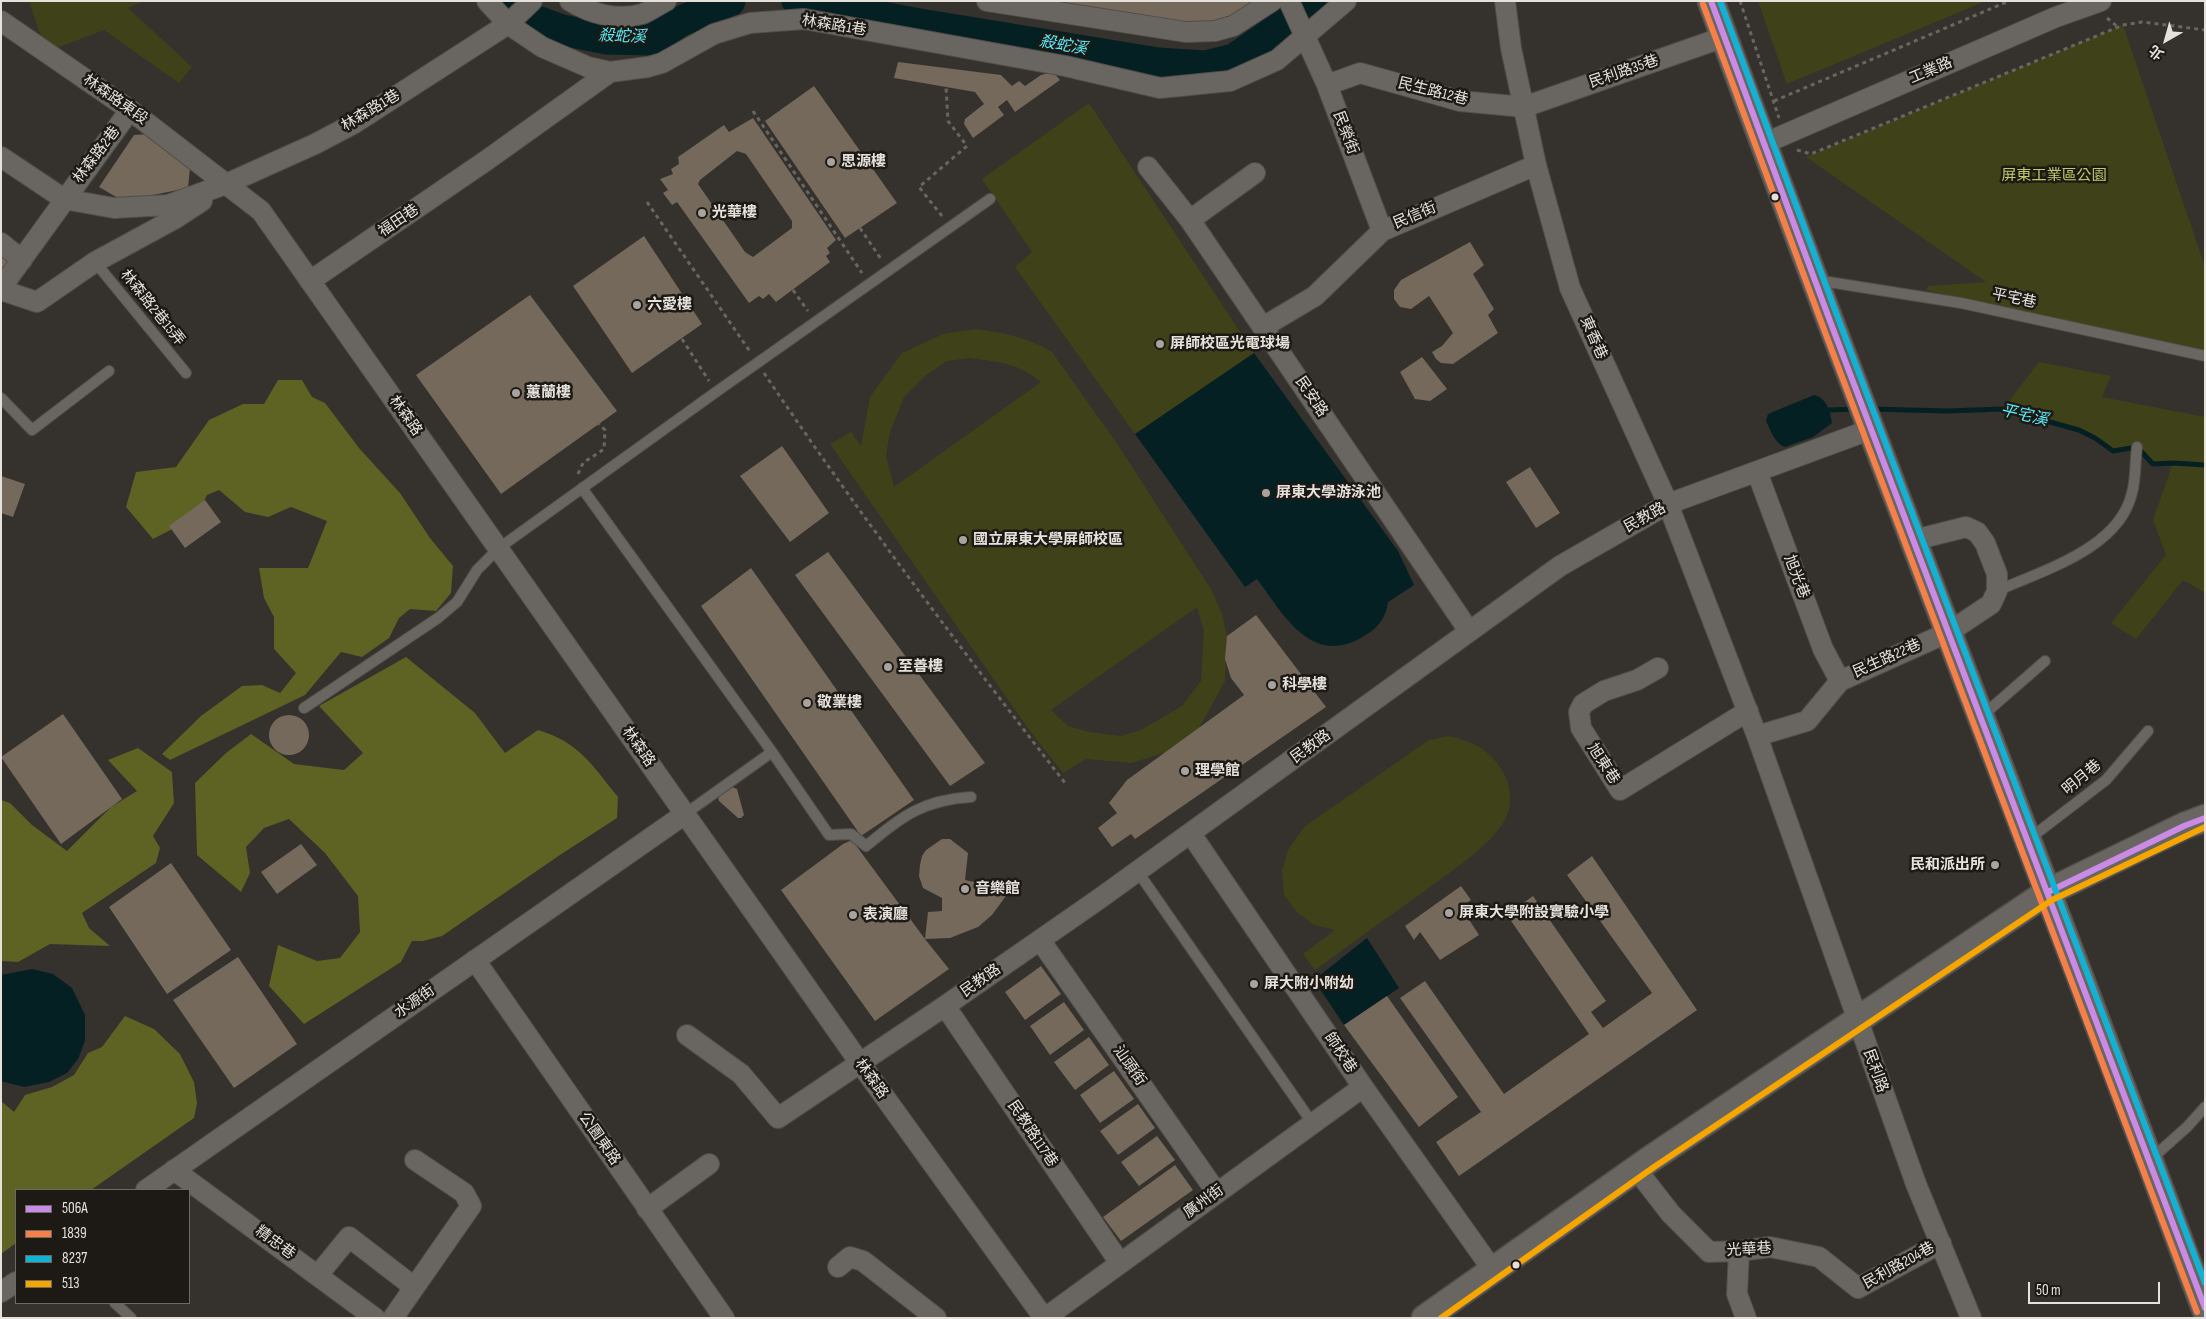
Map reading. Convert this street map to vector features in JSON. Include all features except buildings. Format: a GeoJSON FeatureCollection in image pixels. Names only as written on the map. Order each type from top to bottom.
{"type":"FeatureCollection","features":[{"type":"Feature","properties":{"kind":"street","name":"林森路1巷"},"geometry":{"type":"LineString","coordinates":[[488,1],[508,24],[542,47],[588,67],[610,72],[648,67],[662,63],[714,34],[750,22],[804,20],[1065,66],[1160,88],[1230,81],[1277,60],[1304,37]]}},
{"type":"Feature","properties":{"kind":"street"},"geometry":{"type":"LineString","coordinates":[[508,24],[532,1]]}},
{"type":"Feature","properties":{"kind":"street"},"geometry":{"type":"LineString","coordinates":[[570,1],[595,13],[615,16],[642,14],[666,1]]}},
{"type":"Feature","properties":{"kind":"street"},"geometry":{"type":"LineString","coordinates":[[987,1],[1186,32],[1214,31],[1233,26],[1272,1]]}},
{"type":"Feature","properties":{"kind":"street","name":"民榮街"},"geometry":{"type":"LineString","coordinates":[[1289,1],[1327,85],[1382,230]]}},
{"type":"Feature","properties":{"kind":"street"},"geometry":{"type":"LineString","coordinates":[[1304,37],[1346,1]]}},
{"type":"Feature","properties":{"kind":"street"},"geometry":{"type":"LineString","coordinates":[[1505,1],[1511,48],[1536,165]]}},
{"type":"Feature","properties":{"kind":"street"},"geometry":{"type":"LineString","coordinates":[[1711,1],[1763,144],[1948,632],[2029,839],[2205,1309]]}},
{"type":"Feature","properties":{"kind":"street","name":"工業路"},"geometry":{"type":"LineString","coordinates":[[1763,144],[2056,17],[2101,1]]}},
{"type":"Feature","properties":{"kind":"street","name":"林森路東段"},"geometry":{"type":"LineString","coordinates":[[1,22],[130,110],[226,184]]}},
{"type":"Feature","properties":{"kind":"street","name":"林森路1巷"},"geometry":{"type":"LineString","coordinates":[[226,184],[315,144],[353,124],[508,24]]}},
{"type":"Feature","properties":{"kind":"street","name":"民利路35巷"},"geometry":{"type":"LineString","coordinates":[[1524,107],[1724,37]]}},
{"type":"Feature","properties":{"kind":"street","name":"林森路1巷"},"geometry":{"type":"LineString","coordinates":[[487,160],[610,72]]}},
{"type":"Feature","properties":{"kind":"street","name":"民生路12巷"},"geometry":{"type":"LineString","coordinates":[[1327,85],[1360,73],[1460,101],[1524,107]]}},
{"type":"Feature","properties":{"kind":"street","name":"林森路2巷"},"geometry":{"type":"LineString","coordinates":[[1,289],[64,199],[130,110]]}},
{"type":"Feature","properties":{"kind":"street"},"geometry":{"type":"LineString","coordinates":[[1,157],[64,199]]}},
{"type":"Feature","properties":{"kind":"street","name":"福田巷"},"geometry":{"type":"LineString","coordinates":[[310,281],[487,160]]}},
{"type":"Feature","properties":{"kind":"street","name":"民信街"},"geometry":{"type":"LineString","coordinates":[[1264,327],[1315,296],[1382,230],[1536,165]]}},
{"type":"Feature","properties":{"kind":"street","name":"東香巷"},"geometry":{"type":"LineString","coordinates":[[1536,165],[1570,288],[1668,504]]}},
{"type":"Feature","properties":{"kind":"street","name":"民安路"},"geometry":{"type":"LineString","coordinates":[[1148,167],[1190,220],[1469,631]]}},
{"type":"Feature","properties":{"kind":"street"},"geometry":{"type":"LineString","coordinates":[[1190,220],[1255,172]]}},
{"type":"Feature","properties":{"kind":"street"},"geometry":{"type":"LineString","coordinates":[[1,289],[37,302],[95,262],[176,218],[226,184]]}},
{"type":"Feature","properties":{"kind":"street","name":"林森路2巷"},"geometry":{"type":"LineString","coordinates":[[64,199],[114,208],[168,205],[226,184]]}},
{"type":"Feature","properties":{"kind":"street","name":"林森路"},"geometry":{"type":"LineString","coordinates":[[226,184],[261,211],[860,1063],[1045,1318]]}},
{"type":"Feature","properties":{"kind":"street"},"geometry":{"type":"LineString","coordinates":[[1,243],[22,260]]}},
{"type":"Feature","properties":{"kind":"street","name":"民教路"},"geometry":{"type":"LineString","coordinates":[[687,1035],[741,1074],[778,1118],[945,1006],[1138,872],[1560,566],[1668,504],[1872,429]]}},
{"type":"Feature","properties":{"kind":"street","name":"旭光巷"},"geometry":{"type":"LineString","coordinates":[[1757,472],[1823,649],[1840,681]]}},
{"type":"Feature","properties":{"kind":"street"},"geometry":{"type":"LineString","coordinates":[[1668,504],[1757,736],[1807,721],[1840,681]]}},
{"type":"Feature","properties":{"kind":"street"},"geometry":{"type":"LineString","coordinates":[[1914,540],[1966,527],[1977,532],[1998,574],[1997,591]]}},
{"type":"Feature","properties":{"kind":"street","name":"民生路22巷"},"geometry":{"type":"LineString","coordinates":[[1840,681],[1948,632],[1991,604],[1997,591]]}},
{"type":"Feature","properties":{"kind":"street","name":"旭東巷"},"geometry":{"type":"LineString","coordinates":[[1658,668],[1637,680],[1604,691],[1583,704],[1578,712],[1581,728],[1620,790],[1748,711]]}},
{"type":"Feature","properties":{"kind":"street","name":"民利路"},"geometry":{"type":"LineString","coordinates":[[1757,736],[1856,1020],[1916,1184],[1971,1318]]}},
{"type":"Feature","properties":{"kind":"street","name":"水源街"},"geometry":{"type":"LineString","coordinates":[[147,1189],[685,814]]}},
{"type":"Feature","properties":{"kind":"street"},"geometry":{"type":"LineString","coordinates":[[1425,1318],[1636,1168],[2048,892],[2184,826],[2205,818]]}},
{"type":"Feature","properties":{"kind":"street","name":"師校巷"},"geometry":{"type":"LineString","coordinates":[[1191,834],[1363,1087],[1492,1269]]}},
{"type":"Feature","properties":{"kind":"street","name":"汕頭街"},"geometry":{"type":"LineString","coordinates":[[1040,940],[1217,1193]]}},
{"type":"Feature","properties":{"kind":"street","name":"公園東路"},"geometry":{"type":"LineString","coordinates":[[474,960],[724,1318]]}},
{"type":"Feature","properties":{"kind":"street","name":"民教路117巷"},"geometry":{"type":"LineString","coordinates":[[945,1006],[1120,1263]]}},
{"type":"Feature","properties":{"kind":"street","name":"廣州街"},"geometry":{"type":"LineString","coordinates":[[1045,1318],[1363,1087]]}},
{"type":"Feature","properties":{"kind":"street"},"geometry":{"type":"LineString","coordinates":[[393,1318],[471,1206],[464,1193],[414,1160]]}},
{"type":"Feature","properties":{"kind":"street"},"geometry":{"type":"LineString","coordinates":[[647,1209],[709,1164]]}},
{"type":"Feature","properties":{"kind":"street","name":"光華巷"},"geometry":{"type":"LineString","coordinates":[[1636,1168],[1672,1214],[1709,1252],[1739,1252],[1770,1247],[1819,1257],[1858,1288]]}},
{"type":"Feature","properties":{"kind":"street","name":"精忠巷"},"geometry":{"type":"LineString","coordinates":[[174,1170],[375,1318]]}},
{"type":"Feature","properties":{"kind":"street"},"geometry":{"type":"LineString","coordinates":[[318,1275],[349,1237],[414,1287]]}},
{"type":"Feature","properties":{"kind":"street","name":"民利路204巷"},"geometry":{"type":"LineString","coordinates":[[1858,1288],[1941,1243]]}},
{"type":"Feature","properties":{"kind":"street"},"geometry":{"type":"LineString","coordinates":[[1739,1252],[1737,1294],[1746,1318]]}},
{"type":"Feature","properties":{"kind":"street"},"geometry":{"type":"LineString","coordinates":[[838,1267],[850,1257],[863,1261],[936,1318]]}},
{"type":"Feature","properties":{"kind":"street"},"geometry":{"type":"LineString","coordinates":[[1,1292],[15,1283]]}},
{"type":"Feature","properties":{"kind":"lane"},"geometry":{"type":"LineString","coordinates":[[304,708],[438,618],[457,602],[477,570],[499,548],[758,362],[990,199]]}},
{"type":"Feature","properties":{"kind":"lane","name":"林森路2巷15弄"},"geometry":{"type":"LineString","coordinates":[[95,262],[186,374]]}},
{"type":"Feature","properties":{"kind":"lane","name":"平宅巷"},"geometry":{"type":"LineString","coordinates":[[1815,280],[1962,303],[2205,356]]}},
{"type":"Feature","properties":{"kind":"lane"},"geometry":{"type":"LineString","coordinates":[[1,398],[32,430],[109,371]]}},
{"type":"Feature","properties":{"kind":"lane"},"geometry":{"type":"LineString","coordinates":[[1997,591],[2088,551],[2106,535],[2120,519],[2132,494],[2137,447]]}},
{"type":"Feature","properties":{"kind":"lane"},"geometry":{"type":"LineString","coordinates":[[582,488],[772,752],[829,835],[851,834],[866,846],[924,805],[940,800],[971,797]]}},
{"type":"Feature","properties":{"kind":"lane"},"geometry":{"type":"LineString","coordinates":[[1981,717],[2045,661]]}},
{"type":"Feature","properties":{"kind":"lane","name":"明月巷"},"geometry":{"type":"LineString","coordinates":[[2029,839],[2106,780],[2148,731]]}},
{"type":"Feature","properties":{"kind":"lane"},"geometry":{"type":"LineString","coordinates":[[685,814],[772,752]]}},
{"type":"Feature","properties":{"kind":"lane"},"geometry":{"type":"LineString","coordinates":[[1138,872],[1313,1124]]}},
{"type":"Feature","properties":{"kind":"lane"},"geometry":{"type":"LineString","coordinates":[[2150,1160],[2187,1127],[2205,1107]]}},
{"type":"Feature","properties":{"kind":"lane"},"geometry":{"type":"LineString","coordinates":[[116,1304],[131,1318]]}},
{"type":"Feature","properties":{"kind":"path"},"geometry":{"type":"LineString","coordinates":[[1774,101],[2010,1]]}},
{"type":"Feature","properties":{"kind":"path"},"geometry":{"type":"LineString","coordinates":[[946,87],[948,121],[967,146],[918,187],[950,227]]}},
{"type":"Feature","properties":{"kind":"path"},"geometry":{"type":"LineString","coordinates":[[753,111],[870,284]]}},
{"type":"Feature","properties":{"kind":"path"},"geometry":{"type":"LineString","coordinates":[[647,202],[820,455],[939,620],[1065,783]]}},
{"type":"Feature","properties":{"kind":"path"},"geometry":{"type":"LineString","coordinates":[[860,228],[888,270]]}},
{"type":"Feature","properties":{"kind":"path"},"geometry":{"type":"LineString","coordinates":[[793,290],[816,322]]}},
{"type":"Feature","properties":{"kind":"path"},"geometry":{"type":"LineString","coordinates":[[682,339],[716,392]]}},
{"type":"Feature","properties":{"kind":"path"},"geometry":{"type":"LineString","coordinates":[[582,488],[577,481],[578,471],[584,463],[604,449],[605,430],[598,423]]}},
{"type":"Feature","properties":{"kind":"green space"},"geometry":{"type":"Polygon","coordinates":[[[29,1],[144,1],[128,8],[192,67],[179,83],[104,30],[46,52],[29,1]]]}},
{"type":"Feature","properties":{"kind":"green space"},"geometry":{"type":"Polygon","coordinates":[[[1758,1],[1986,1],[1787,84],[1758,1]]]}},
{"type":"Feature","properties":{"kind":"green space","name":"屏東工業區公園"},"geometry":{"type":"Polygon","coordinates":[[[2123,25],[2205,267],[2205,361],[1927,290],[1928,286],[1986,282],[1806,157],[2123,25]]]}},
{"type":"Feature","properties":{"kind":"green space"},"geometry":{"type":"Polygon","coordinates":[[[1089,103],[1254,353],[1135,434],[1015,267],[1032,252],[982,179],[1089,103]]]}},
{"type":"Feature","properties":{"kind":"green space"},"geometry":{"type":"Polygon","coordinates":[[[976,329],[1025,339],[1052,352],[1118,445],[1212,591],[1222,614],[1227,636],[1225,681],[1199,728],[1167,752],[1131,763],[1086,759],[1063,773],[1027,727],[830,444],[851,432],[861,446],[870,397],[902,353],[943,334],[976,329]],[[970,358],[947,361],[926,375],[904,397],[890,432],[886,456],[894,487],[1041,382],[1024,371],[1008,364],[970,358]],[[1197,607],[1051,710],[1068,726],[1089,732],[1121,736],[1141,730],[1182,706],[1201,681],[1204,631],[1197,607]]]}},
{"type":"Feature","properties":{"kind":"green space"},"geometry":{"type":"Polygon","coordinates":[[[2039,362],[2111,376],[2102,397],[2205,417],[2205,593],[2183,580],[2136,639],[2111,623],[2166,555],[2153,520],[2173,463],[2153,464],[2137,447],[2113,451],[2087,435],[2060,424],[2003,409],[2039,362]]]}},
{"type":"Feature","properties":{"kind":"green space"},"geometry":{"type":"Polygon","coordinates":[[[278,380],[302,380],[312,397],[325,403],[359,448],[400,493],[430,538],[453,566],[451,593],[436,611],[410,609],[399,618],[389,638],[362,657],[341,652],[305,695],[170,760],[162,754],[201,716],[242,686],[262,685],[280,693],[296,673],[274,649],[274,617],[264,598],[259,568],[308,568],[327,521],[291,507],[268,517],[245,512],[219,490],[207,495],[196,517],[153,539],[126,507],[136,472],[176,467],[209,420],[243,404],[264,404],[278,380]]]}},
{"type":"Feature","properties":{"kind":"green space"},"geometry":{"type":"Polygon","coordinates":[[[406,657],[475,713],[505,753],[538,730],[564,741],[574,748],[584,756],[618,797],[617,818],[442,936],[423,941],[412,941],[401,962],[304,1024],[269,986],[278,945],[317,961],[340,958],[360,932],[358,896],[325,853],[289,819],[264,828],[246,847],[250,873],[241,892],[197,855],[195,783],[226,753],[251,734],[294,764],[344,770],[363,753],[319,706],[406,657]]]}},
{"type":"Feature","properties":{"kind":"green space"},"geometry":{"type":"Polygon","coordinates":[[[1449,736],[1481,748],[1490,755],[1504,773],[1510,794],[1507,816],[1493,836],[1466,861],[1315,970],[1303,954],[1335,930],[1314,925],[1297,912],[1284,895],[1282,871],[1288,850],[1304,827],[1429,740],[1449,736]]]}},
{"type":"Feature","properties":{"kind":"green space"},"geometry":{"type":"Polygon","coordinates":[[[138,748],[172,772],[174,803],[153,836],[160,848],[156,863],[82,913],[89,928],[110,946],[50,944],[18,962],[1,961],[1,800],[10,803],[32,825],[67,851],[111,807],[137,791],[108,760],[138,748]]]}},
{"type":"Feature","properties":{"kind":"green space"},"geometry":{"type":"Polygon","coordinates":[[[125,1016],[154,1029],[180,1054],[194,1082],[197,1103],[194,1118],[92,1189],[15,1189],[15,1244],[1,1254],[1,1101],[14,1112],[25,1095],[52,1087],[74,1075],[88,1053],[102,1047],[125,1016]]]}},
{"type":"Feature","properties":{"kind":"water","name":"屏東大學游泳池"},"geometry":{"type":"Polygon","coordinates":[[[1254,353],[1398,551],[1414,585],[1388,602],[1385,615],[1375,628],[1359,639],[1341,645],[1325,645],[1311,640],[1299,631],[1276,606],[1257,579],[1245,587],[1135,434],[1254,353]]]}},
{"type":"Feature","properties":{"kind":"water"},"geometry":{"type":"Polygon","coordinates":[[[1814,395],[1825,402],[1832,423],[1813,437],[1785,447],[1774,437],[1766,421],[1768,414],[1814,395]]]}},
{"type":"Feature","properties":{"kind":"water"},"geometry":{"type":"Polygon","coordinates":[[[1367,938],[1399,988],[1344,1025],[1314,980],[1367,938]]]}},
{"type":"Feature","properties":{"kind":"water"},"geometry":{"type":"Polygon","coordinates":[[[32,969],[53,974],[72,988],[85,1015],[85,1041],[78,1059],[67,1073],[49,1082],[24,1087],[1,1081],[1,975],[32,969]]]}},
{"type":"Feature","properties":{"kind":"waterway","name":"殺蛇溪"},"geometry":{"type":"LineString","coordinates":[[517,1],[529,18],[562,30],[607,39],[652,40],[679,22],[730,1]]}},
{"type":"Feature","properties":{"kind":"waterway","name":"殺蛇溪"},"geometry":{"type":"LineString","coordinates":[[797,1],[914,23],[1158,63],[1205,66],[1234,59],[1292,19],[1311,1]]}},
{"type":"Feature","properties":{"kind":"waterway","name":"平宅溪"},"geometry":{"type":"LineString","coordinates":[[1829,410],[1856,409]]}},
{"type":"Feature","properties":{"kind":"waterway","name":"平宅溪"},"geometry":{"type":"LineString","coordinates":[[1872,409],[1947,411],[2003,409],[2079,430],[2095,438],[2113,451],[2137,447],[2153,464],[2205,465]]}},
{"type":"Feature","properties":{"kind":"transit line","name":"506A"},"geometry":{"type":"LineString","coordinates":[[1711,1],[1833,329],[2205,1308]]}},
{"type":"Feature","properties":{"kind":"transit line","name":"8237"},"geometry":{"type":"LineString","coordinates":[[1720,1],[1841,326],[2205,1283]]}},
{"type":"Feature","properties":{"kind":"transit line","name":"1839"},"geometry":{"type":"LineString","coordinates":[[1703,4],[1825,332],[2197,1312]]}},
{"type":"Feature","properties":{"kind":"transit line","name":"506A"},"geometry":{"type":"LineString","coordinates":[[2048,892],[2184,826],[2205,818]]}},
{"type":"Feature","properties":{"kind":"transit line","name":"513"},"geometry":{"type":"LineString","coordinates":[[1441,1318],[1654,1167],[2052,900],[2205,827]]}},
{"type":"Feature","properties":{"kind":"place","name":"思源樓"},"geometry":{"type":"Point","coordinates":[831,162]}},
{"type":"Feature","properties":{"kind":"place","name":"光華樓"},"geometry":{"type":"Point","coordinates":[702,213]}},
{"type":"Feature","properties":{"kind":"place","name":"六愛樓"},"geometry":{"type":"Point","coordinates":[637,305]}},
{"type":"Feature","properties":{"kind":"place","name":"屏師校區光電球場"},"geometry":{"type":"Point","coordinates":[1160,344]}},
{"type":"Feature","properties":{"kind":"place","name":"蕙蘭樓"},"geometry":{"type":"Point","coordinates":[516,393]}},
{"type":"Feature","properties":{"kind":"place","name":"屏東大學游泳池"},"geometry":{"type":"Point","coordinates":[1266,493]}},
{"type":"Feature","properties":{"kind":"place","name":"國立屏東大學屏師校區"},"geometry":{"type":"Point","coordinates":[963,540]}},
{"type":"Feature","properties":{"kind":"place","name":"至善樓"},"geometry":{"type":"Point","coordinates":[888,667]}},
{"type":"Feature","properties":{"kind":"place","name":"科學樓"},"geometry":{"type":"Point","coordinates":[1272,685]}},
{"type":"Feature","properties":{"kind":"place","name":"敬業樓"},"geometry":{"type":"Point","coordinates":[807,703]}},
{"type":"Feature","properties":{"kind":"place","name":"理學館"},"geometry":{"type":"Point","coordinates":[1185,771]}},
{"type":"Feature","properties":{"kind":"place","name":"民和派出所"},"geometry":{"type":"Point","coordinates":[1995,865]}},
{"type":"Feature","properties":{"kind":"place","name":"音樂館"},"geometry":{"type":"Point","coordinates":[965,889]}},
{"type":"Feature","properties":{"kind":"place","name":"屏東大學附設實驗小學"},"geometry":{"type":"Point","coordinates":[1449,913]}},
{"type":"Feature","properties":{"kind":"place","name":"表演廳"},"geometry":{"type":"Point","coordinates":[853,915]}},
{"type":"Feature","properties":{"kind":"place","name":"屏大附小附幼"},"geometry":{"type":"Point","coordinates":[1254,984]}}]}
